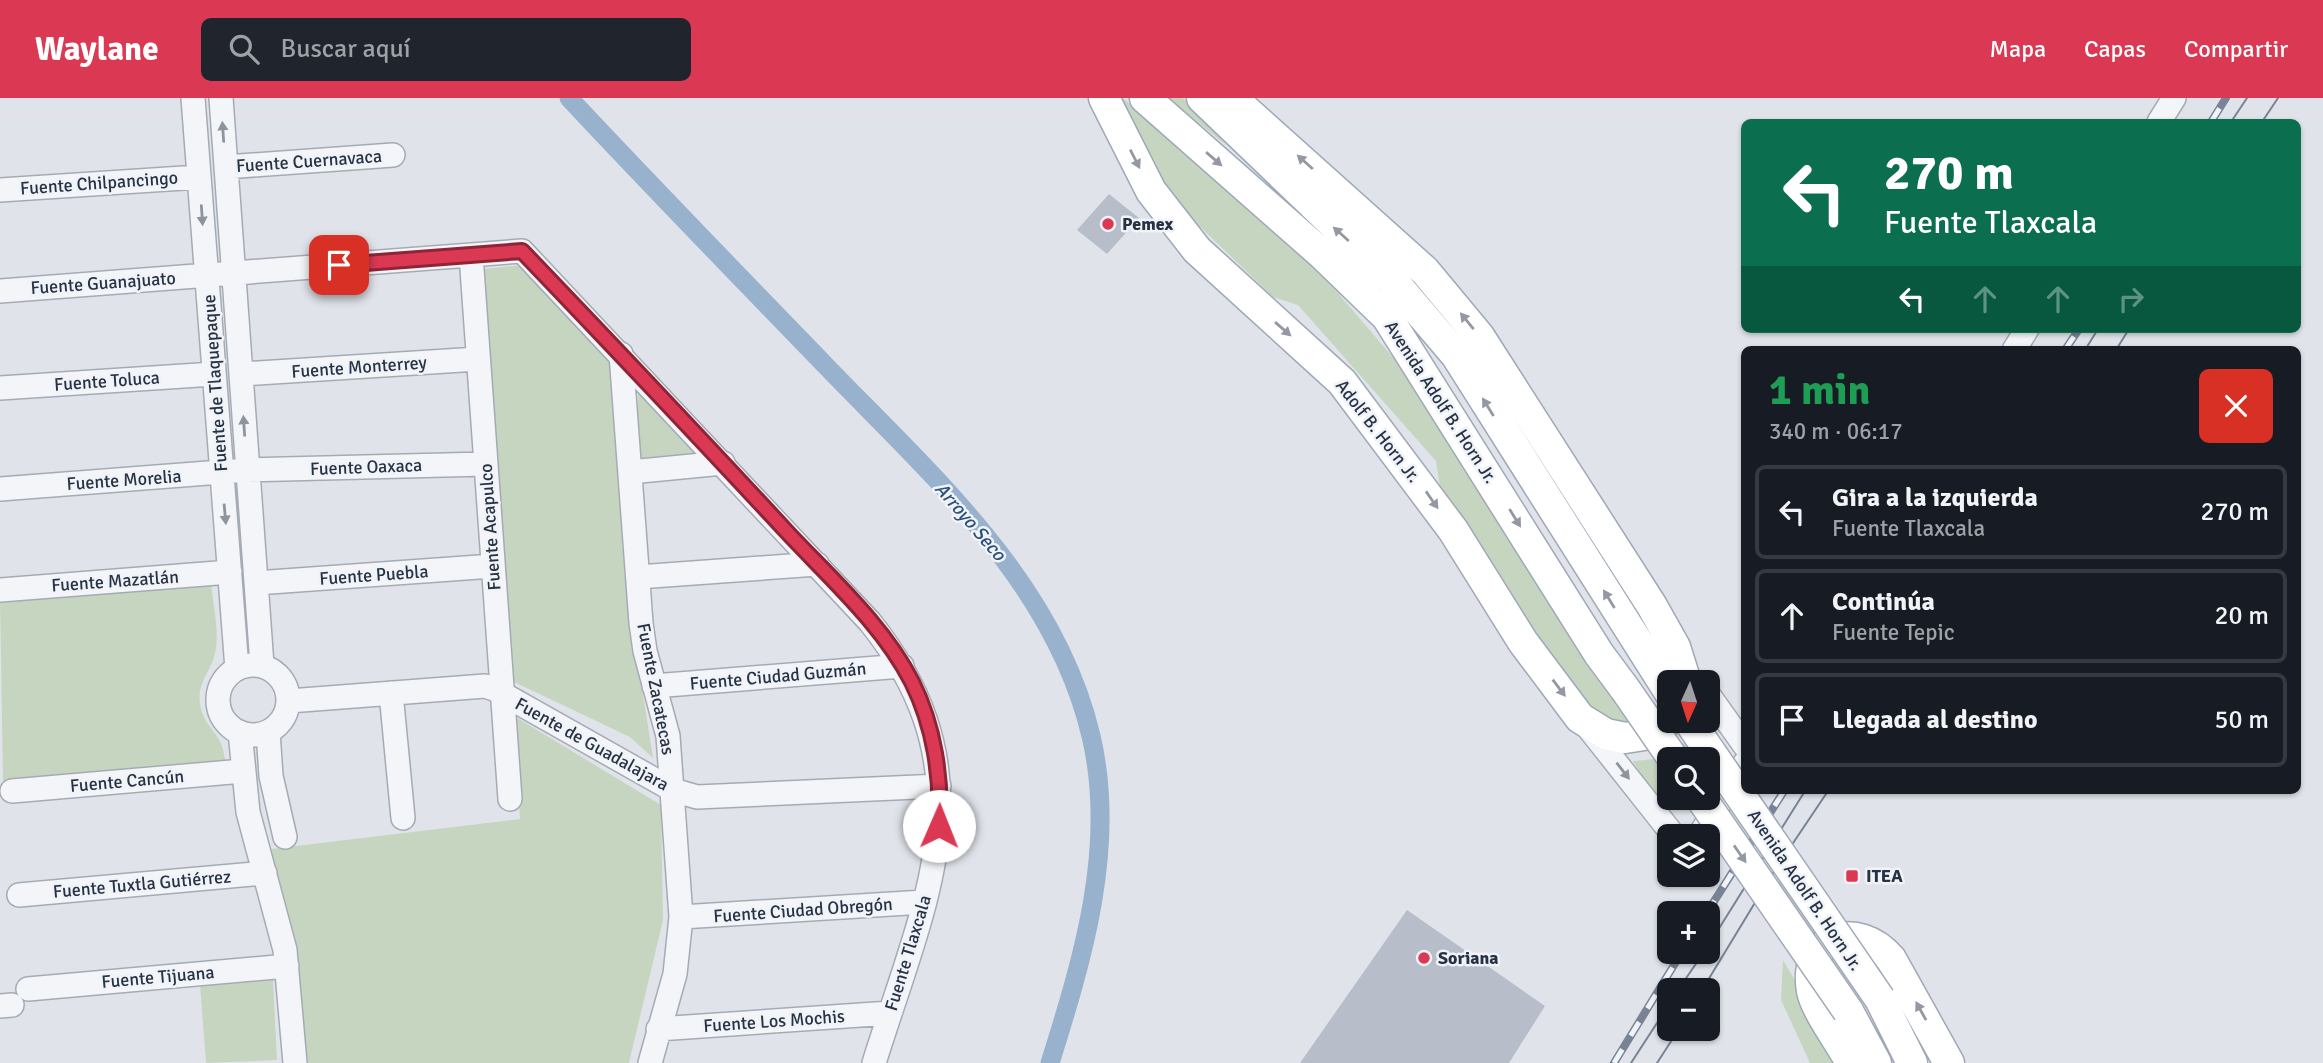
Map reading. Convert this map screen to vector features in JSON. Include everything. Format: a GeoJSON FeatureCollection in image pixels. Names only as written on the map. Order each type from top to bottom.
{"type":"FeatureCollection","features":[{"type":"Feature","properties":{"kind":"main road","name":"Adolf B. Horn Jr."},"geometry":{"type":"LineString","coordinates":[[1104,98],[1151,191],[1197,250],[1342,382],[1447,520],[1523,642],[1580,718],[1606,734],[1625,738],[1644,735],[1657,727]]}},
{"type":"Feature","properties":{"kind":"main road","name":"Avenida Adolf B. Horn Jr."},"geometry":{"type":"LineString","coordinates":[[1144,98],[1322,254],[1387,317],[1599,654],[1665,747]]}},
{"type":"Feature","properties":{"kind":"main road","name":"Avenida Adolf B. Horn Jr."},"geometry":{"type":"LineString","coordinates":[[1202,98],[1393,281],[1456,355],[1657,674]]}},
{"type":"Feature","properties":{"kind":"main road"},"geometry":{"type":"LineString","coordinates":[[1232,98],[1425,271],[1479,336],[1550,443],[1675,647],[1682,670]]}},
{"type":"Feature","properties":{"kind":"main road","name":"Avenida Adolf B. Horn Jr."},"geometry":{"type":"LineString","coordinates":[[1697,733],[1880,999],[1912,1063]]}},
{"type":"Feature","properties":{"kind":"main road","name":"Avenida Adolf B. Horn Jr."},"geometry":{"type":"LineString","coordinates":[[1709,810],[1848,1011],[1876,1063]]}},
{"type":"Feature","properties":{"kind":"main road"},"geometry":{"type":"LineString","coordinates":[[1851,1063],[1813,995],[1811,978],[1818,953],[1840,937],[1854,936],[1882,949],[1891,959],[1949,1063]]}},
{"type":"Feature","properties":{"kind":"street","name":"Fuente de Tlaquepaque"},"geometry":{"type":"LineString","coordinates":[[193,98],[237,668]]}},
{"type":"Feature","properties":{"kind":"street","name":"Fuente de Tlaquepaque"},"geometry":{"type":"LineString","coordinates":[[221,98],[262,665]]}},
{"type":"Feature","properties":{"kind":"street"},"geometry":{"type":"LineString","coordinates":[[2161,119],[2174,98]]}},
{"type":"Feature","properties":{"kind":"street","name":"Fuente Cuernavaca"},"geometry":{"type":"LineString","coordinates":[[226,167],[393,155]]}},
{"type":"Feature","properties":{"kind":"street","name":"Fuente Chilpancingo"},"geometry":{"type":"LineString","coordinates":[[0,190],[199,177]]}},
{"type":"Feature","properties":{"kind":"street","name":"Fuente Tlaxcala"},"geometry":{"type":"LineString","coordinates":[[471,255],[522,251],[870,622],[902,666],[925,710],[939,786],[937,848],[924,902],[874,1063]]}},
{"type":"Feature","properties":{"kind":"street","name":"Fuente Guanajuato"},"geometry":{"type":"LineString","coordinates":[[0,291],[471,255]]}},
{"type":"Feature","properties":{"kind":"street","name":"Fuente Acapulco"},"geometry":{"type":"LineString","coordinates":[[471,255],[510,799]]}},
{"type":"Feature","properties":{"kind":"street","name":"Fuente Zacatecas"},"geometry":{"type":"LineString","coordinates":[[621,354],[645,652],[668,736],[681,917],[675,974],[650,1063]]}},
{"type":"Feature","properties":{"kind":"street","name":"Fuente Monterrey"},"geometry":{"type":"LineString","coordinates":[[241,374],[478,359]]}},
{"type":"Feature","properties":{"kind":"street","name":"Fuente Toluca"},"geometry":{"type":"LineString","coordinates":[[0,388],[214,374]]}},
{"type":"Feature","properties":{"kind":"street"},"geometry":{"type":"LineString","coordinates":[[630,472],[723,463]]}},
{"type":"Feature","properties":{"kind":"street","name":"Fuente Oaxaca"},"geometry":{"type":"LineString","coordinates":[[247,470],[485,464]]}},
{"type":"Feature","properties":{"kind":"street","name":"Fuente Morelia"},"geometry":{"type":"LineString","coordinates":[[0,489],[247,470]]}},
{"type":"Feature","properties":{"kind":"street"},"geometry":{"type":"LineString","coordinates":[[638,577],[817,564]]}},
{"type":"Feature","properties":{"kind":"street","name":"Fuente Puebla"},"geometry":{"type":"LineString","coordinates":[[256,583],[493,566]]}},
{"type":"Feature","properties":{"kind":"street","name":"Fuente Mazatlán"},"geometry":{"type":"LineString","coordinates":[[0,590],[229,572]]}},
{"type":"Feature","properties":{"kind":"street"},"geometry":{"type":"LineString","coordinates":[[1675,647],[1691,670]]}},
{"type":"Feature","properties":{"kind":"street"},"geometry":{"type":"LineString","coordinates":[[262,665],[281,678],[289,701],[283,719],[268,732],[250,735],[240,732],[223,718],[218,696],[227,676],[237,668],[262,665]]}},
{"type":"Feature","properties":{"kind":"street","name":"Fuente Ciudad Guzmán"},"geometry":{"type":"LineString","coordinates":[[654,686],[902,666]]}},
{"type":"Feature","properties":{"kind":"street","name":"Fuente de Guadalajara"},"geometry":{"type":"LineString","coordinates":[[289,701],[476,686],[502,692],[673,790],[715,798],[939,786]]}},
{"type":"Feature","properties":{"kind":"street"},"geometry":{"type":"LineString","coordinates":[[391,693],[403,818]]}},
{"type":"Feature","properties":{"kind":"street"},"geometry":{"type":"LineString","coordinates":[[1720,711],[1741,740]]}},
{"type":"Feature","properties":{"kind":"street","name":"Adolf B. Horn Jr."},"geometry":{"type":"LineString","coordinates":[[1580,718],[1664,824]]}},
{"type":"Feature","properties":{"kind":"street"},"geometry":{"type":"LineString","coordinates":[[240,732],[248,812],[287,966],[295,1063]]}},
{"type":"Feature","properties":{"kind":"street"},"geometry":{"type":"LineString","coordinates":[[268,732],[271,776],[285,837]]}},
{"type":"Feature","properties":{"kind":"street"},"geometry":{"type":"LineString","coordinates":[[1707,824],[1741,769]]}},
{"type":"Feature","properties":{"kind":"street","name":"Fuente Cancún"},"geometry":{"type":"LineString","coordinates":[[12,791],[243,771]]}},
{"type":"Feature","properties":{"kind":"street","name":"Fuente Tuxtla Gutiérrez"},"geometry":{"type":"LineString","coordinates":[[19,895],[265,873]]}},
{"type":"Feature","properties":{"kind":"street","name":"Fuente Ciudad Obregón"},"geometry":{"type":"LineString","coordinates":[[681,917],[924,902]]}},
{"type":"Feature","properties":{"kind":"street","name":"Fuente Tijuana"},"geometry":{"type":"LineString","coordinates":[[13,1000],[287,966]]}},
{"type":"Feature","properties":{"kind":"street","name":"Fuente Los Mochis"},"geometry":{"type":"LineString","coordinates":[[658,1029],[890,1013]]}},
{"type":"Feature","properties":{"kind":"green space"},"geometry":{"type":"Polygon","coordinates":[[[1123,98],[1326,279],[1414,382],[1635,724],[1619,726],[1587,706],[1554,667],[1441,493],[1436,461],[1298,305],[1273,297],[1162,190],[1116,104],[1123,98]]]}},
{"type":"Feature","properties":{"kind":"green space"},"geometry":{"type":"Polygon","coordinates":[[[1168,98],[1183,98],[1227,146],[1168,98]]]}},
{"type":"Feature","properties":{"kind":"green space"},"geometry":{"type":"Polygon","coordinates":[[[524,265],[609,359],[625,581],[653,758],[630,737],[512,681],[482,269],[524,265]]]}},
{"type":"Feature","properties":{"kind":"green space"},"geometry":{"type":"Polygon","coordinates":[[[638,382],[710,459],[638,464],[638,382]]]}},
{"type":"Feature","properties":{"kind":"green space"},"geometry":{"type":"Polygon","coordinates":[[[211,583],[216,645],[213,660],[202,683],[200,704],[205,720],[221,743],[225,761],[3,782],[0,599],[211,583]]]}},
{"type":"Feature","properties":{"kind":"green space"},"geometry":{"type":"Polygon","coordinates":[[[514,716],[661,805],[663,920],[629,1063],[304,1063],[293,932],[271,849],[520,819],[514,716]]]}},
{"type":"Feature","properties":{"kind":"green space"},"geometry":{"type":"Polygon","coordinates":[[[1690,733],[1711,733],[1720,747],[1679,747],[1690,733]]]}},
{"type":"Feature","properties":{"kind":"green space"},"geometry":{"type":"Polygon","coordinates":[[[1720,748],[1726,757],[1720,777],[1720,748]]]}},
{"type":"Feature","properties":{"kind":"green space"},"geometry":{"type":"Polygon","coordinates":[[[1657,758],[1657,797],[1633,761],[1657,758]]]}},
{"type":"Feature","properties":{"kind":"green space"},"geometry":{"type":"Polygon","coordinates":[[[1783,960],[1843,1063],[1810,1063],[1781,1000],[1783,960]]]}},
{"type":"Feature","properties":{"kind":"green space"},"geometry":{"type":"Polygon","coordinates":[[[273,980],[277,1060],[206,1063],[200,984],[273,980]]]}},
{"type":"Feature","properties":{"kind":"building","name":"Pemex"},"geometry":{"type":"Polygon","coordinates":[[[1109,194],[1139,218],[1107,254],[1077,230],[1109,194]]]}},
{"type":"Feature","properties":{"kind":"building","name":"Soriana"},"geometry":{"type":"Polygon","coordinates":[[[1407,910],[1545,1006],[1509,1063],[1300,1063],[1407,910]]]}},
{"type":"Feature","properties":{"kind":"waterway","name":"Arroyo Seco"},"geometry":{"type":"LineString","coordinates":[[569,98],[946,490],[1019,580],[1049,628],[1074,680],[1091,736],[1098,777],[1100,819],[1093,901],[1074,983],[1050,1063]]}},
{"type":"Feature","properties":{"kind":"tram line"},"geometry":{"type":"LineString","coordinates":[[2233,119],[2247,98]]}},
{"type":"Feature","properties":{"kind":"tram line"},"geometry":{"type":"LineString","coordinates":[[2264,119],[2278,98]]}},
{"type":"Feature","properties":{"kind":"tram line"},"geometry":{"type":"LineString","coordinates":[[2087,346],[2096,333]]}},
{"type":"Feature","properties":{"kind":"tram line"},"geometry":{"type":"LineString","coordinates":[[2118,346],[2127,333]]}},
{"type":"Feature","properties":{"kind":"tram line"},"geometry":{"type":"LineString","coordinates":[[1720,927],[1803,794]]}},
{"type":"Feature","properties":{"kind":"tram line"},"geometry":{"type":"LineString","coordinates":[[1709,978],[1773,873],[1826,794]]}},
{"type":"Feature","properties":{"kind":"tram line"},"geometry":{"type":"LineString","coordinates":[[1686,978],[1696,964]]}},
{"type":"Feature","properties":{"kind":"tram line"},"geometry":{"type":"LineString","coordinates":[[1631,1063],[1657,1023]]}},
{"type":"Feature","properties":{"kind":"tram line"},"geometry":{"type":"LineString","coordinates":[[1657,1063],[1671,1041]]}},
{"type":"Feature","properties":{"kind":"railway"},"geometry":{"type":"LineString","coordinates":[[2213,119],[2226,98]]}},
{"type":"Feature","properties":{"kind":"railway"},"geometry":{"type":"LineString","coordinates":[[2068,346],[2076,333]]}},
{"type":"Feature","properties":{"kind":"railway"},"geometry":{"type":"LineString","coordinates":[[1714,901],[1782,794]]}},
{"type":"Feature","properties":{"kind":"railway"},"geometry":{"type":"LineString","coordinates":[[1614,1063],[1675,964]]}},
{"type":"Feature","properties":{"kind":"place","name":"Pemex"},"geometry":{"type":"Point","coordinates":[1108,224]}},
{"type":"Feature","properties":{"kind":"place","name":"ITEA"},"geometry":{"type":"Point","coordinates":[1852,876]}},
{"type":"Feature","properties":{"kind":"place","name":"Soriana"},"geometry":{"type":"Point","coordinates":[1424,958]}},
{"type":"Feature","properties":{"kind":"route"},"geometry":{"type":"LineString","coordinates":[[339,265],[522,251],[775,519],[887,643],[911,681],[925,710],[938,769],[941,799],[939,826]]}}]}
